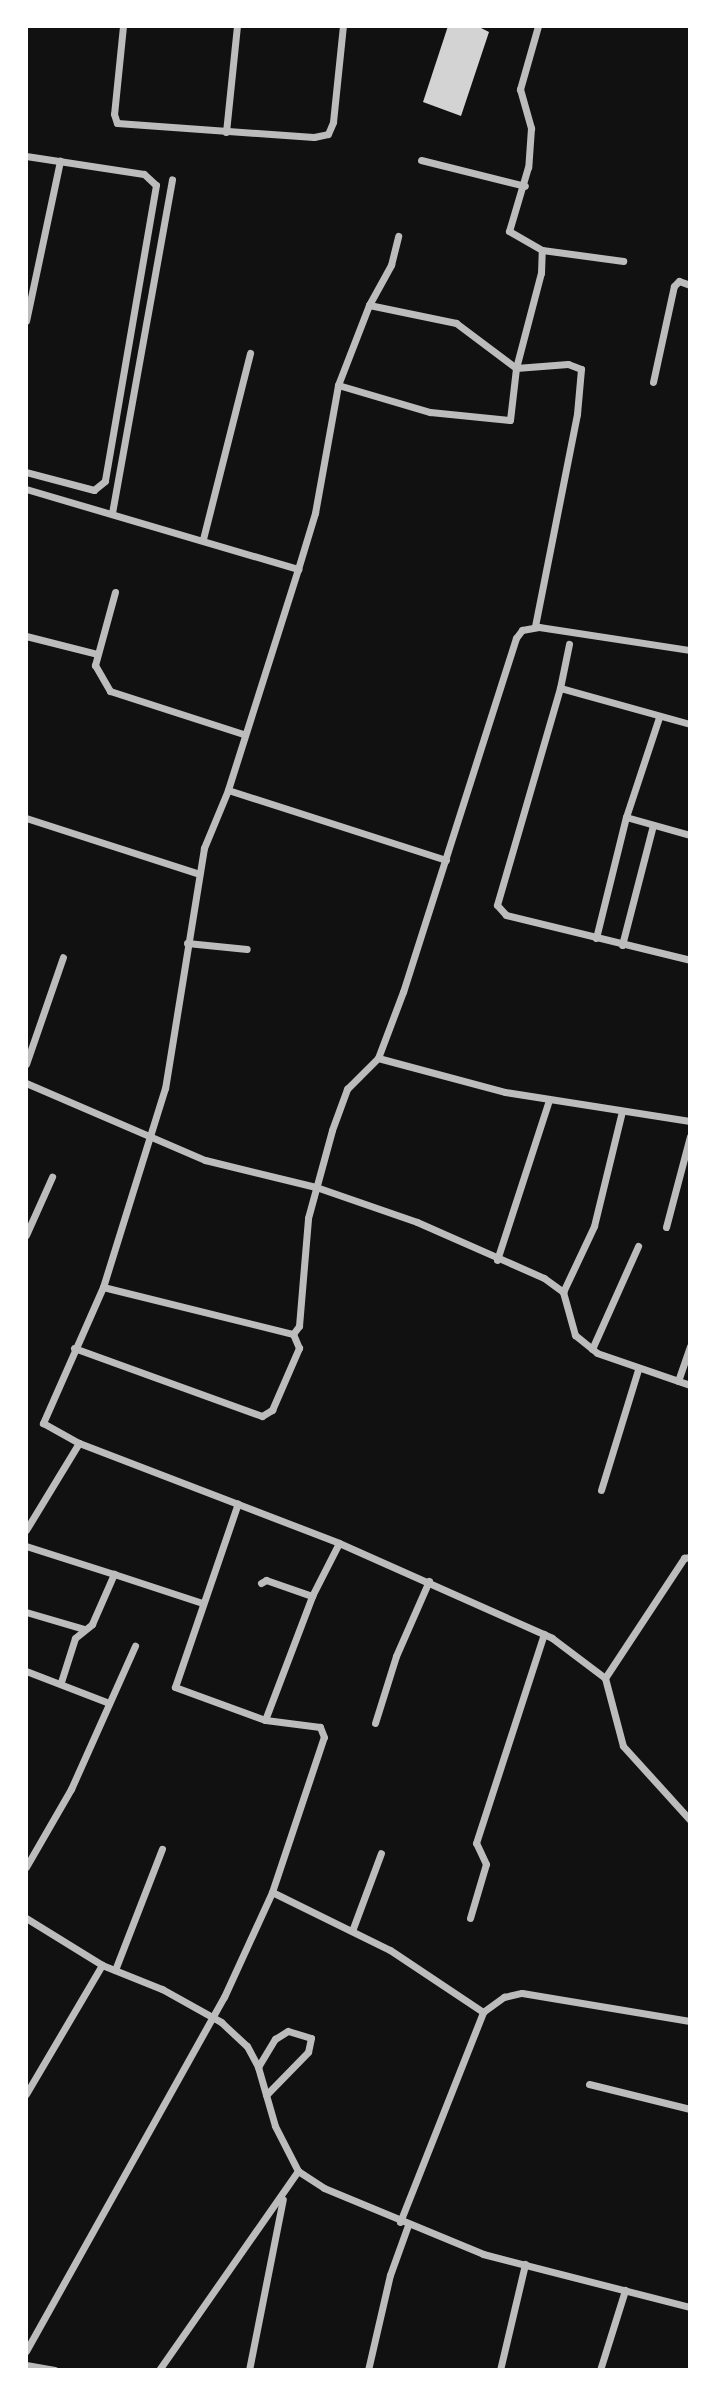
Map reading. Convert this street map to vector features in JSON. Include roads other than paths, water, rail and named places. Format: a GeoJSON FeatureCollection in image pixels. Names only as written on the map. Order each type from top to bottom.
{"type":"FeatureCollection","features":[{"type":"Feature","properties":{"kind":"street"},"geometry":{"type":"LineString","coordinates":[[123,26],[114,114],[117,123],[226,132],[328,134],[333,122],[343,26]]}},
{"type":"Feature","properties":{"kind":"street"},"geometry":{"type":"LineString","coordinates":[[226,132],[237,26]]}},
{"type":"Feature","properties":{"kind":"street"},"geometry":{"type":"LineString","coordinates":[[538,26],[520,89],[531,141],[525,186],[509,231],[542,250],[622,261]]}},
{"type":"Feature","properties":{"kind":"street"},"geometry":{"type":"LineString","coordinates":[[26,156],[144,174],[153,179],[156,193],[104,481],[94,490],[26,472]]}},
{"type":"Feature","properties":{"kind":"street"},"geometry":{"type":"LineString","coordinates":[[421,160],[525,186]]}},
{"type":"Feature","properties":{"kind":"street"},"geometry":{"type":"LineString","coordinates":[[26,321],[60,161]]}},
{"type":"Feature","properties":{"kind":"street"},"geometry":{"type":"LineString","coordinates":[[112,513],[172,179]]}},
{"type":"Feature","properties":{"kind":"street"},"geometry":{"type":"LineString","coordinates":[[398,236],[391,265],[369,305],[338,385],[315,513],[243,734],[228,790],[204,848],[187,943],[174,1049],[149,1136],[103,1287],[43,1423],[79,1443],[339,1543],[544,1634],[605,1678],[623,1746],[690,1820]]}},
{"type":"Feature","properties":{"kind":"street"},"geometry":{"type":"LineString","coordinates":[[338,385],[430,412],[508,421],[512,417],[516,368],[541,273],[542,250]]}},
{"type":"Feature","properties":{"kind":"street"},"geometry":{"type":"LineString","coordinates":[[653,382],[674,286],[679,281],[690,285]]}},
{"type":"Feature","properties":{"kind":"street"},"geometry":{"type":"LineString","coordinates":[[369,305],[456,323],[516,368],[568,364],[581,369],[577,414],[534,627]]}},
{"type":"Feature","properties":{"kind":"street"},"geometry":{"type":"LineString","coordinates":[[203,539],[250,353]]}},
{"type":"Feature","properties":{"kind":"street"},"geometry":{"type":"LineString","coordinates":[[26,489],[298,569]]}},
{"type":"Feature","properties":{"kind":"street"},"geometry":{"type":"LineString","coordinates":[[115,592],[97,654],[100,679],[110,691],[243,734]]}},
{"type":"Feature","properties":{"kind":"street"},"geometry":{"type":"LineString","coordinates":[[293,1334],[299,1326],[308,1217],[347,1089],[378,1058],[446,860],[516,638],[522,630],[534,627],[690,650]]}},
{"type":"Feature","properties":{"kind":"street"},"geometry":{"type":"LineString","coordinates":[[26,636],[97,654]]}},
{"type":"Feature","properties":{"kind":"street"},"geometry":{"type":"LineString","coordinates":[[569,644],[560,688],[497,905],[506,915],[690,960]]}},
{"type":"Feature","properties":{"kind":"street"},"geometry":{"type":"LineString","coordinates":[[560,688],[690,724]]}},
{"type":"Feature","properties":{"kind":"street"},"geometry":{"type":"LineString","coordinates":[[596,938],[626,817],[659,716]]}},
{"type":"Feature","properties":{"kind":"street"},"geometry":{"type":"LineString","coordinates":[[228,790],[446,860]]}},
{"type":"Feature","properties":{"kind":"street"},"geometry":{"type":"LineString","coordinates":[[626,817],[690,835]]}},
{"type":"Feature","properties":{"kind":"street"},"geometry":{"type":"LineString","coordinates":[[26,818],[199,874]]}},
{"type":"Feature","properties":{"kind":"street"},"geometry":{"type":"LineString","coordinates":[[622,945],[653,825]]}},
{"type":"Feature","properties":{"kind":"street"},"geometry":{"type":"LineString","coordinates":[[187,943],[247,949]]}},
{"type":"Feature","properties":{"kind":"street"},"geometry":{"type":"LineString","coordinates":[[26,1064],[63,957]]}},
{"type":"Feature","properties":{"kind":"street"},"geometry":{"type":"LineString","coordinates":[[378,1058],[549,1100],[690,1121]]}},
{"type":"Feature","properties":{"kind":"street"},"geometry":{"type":"LineString","coordinates":[[26,1083],[205,1160],[316,1186],[417,1223],[497,1260],[544,1278],[563,1292],[575,1335],[592,1349],[638,1370],[690,1385]]}},
{"type":"Feature","properties":{"kind":"street"},"geometry":{"type":"LineString","coordinates":[[497,1260],[549,1100]]}},
{"type":"Feature","properties":{"kind":"street"},"geometry":{"type":"LineString","coordinates":[[563,1292],[594,1226],[622,1111]]}},
{"type":"Feature","properties":{"kind":"street"},"geometry":{"type":"LineString","coordinates":[[666,1227],[690,1136]]}},
{"type":"Feature","properties":{"kind":"street"},"geometry":{"type":"LineString","coordinates":[[26,1234],[52,1177]]}},
{"type":"Feature","properties":{"kind":"street"},"geometry":{"type":"LineString","coordinates":[[592,1349],[638,1246]]}},
{"type":"Feature","properties":{"kind":"street"},"geometry":{"type":"LineString","coordinates":[[103,1287],[293,1334]]}},
{"type":"Feature","properties":{"kind":"street"},"geometry":{"type":"LineString","coordinates":[[74,1348],[262,1416],[272,1410],[299,1348],[293,1334]]}},
{"type":"Feature","properties":{"kind":"street"},"geometry":{"type":"LineString","coordinates":[[678,1381],[690,1346]]}},
{"type":"Feature","properties":{"kind":"street"},"geometry":{"type":"LineString","coordinates":[[601,1490],[638,1370]]}},
{"type":"Feature","properties":{"kind":"street"},"geometry":{"type":"LineString","coordinates":[[26,1530],[79,1443]]}},
{"type":"Feature","properties":{"kind":"street"},"geometry":{"type":"LineString","coordinates":[[26,2351],[211,2015],[224,1997],[272,1892],[324,1737],[320,1727],[265,1720],[176,1687],[202,1603],[238,1503]]}},
{"type":"Feature","properties":{"kind":"street"},"geometry":{"type":"LineString","coordinates":[[265,1720],[312,1596],[339,1543]]}},
{"type":"Feature","properties":{"kind":"street"},"geometry":{"type":"LineString","coordinates":[[26,1546],[202,1603]]}},
{"type":"Feature","properties":{"kind":"street"},"geometry":{"type":"LineString","coordinates":[[605,1678],[684,1558],[690,1557]]}},
{"type":"Feature","properties":{"kind":"street"},"geometry":{"type":"LineString","coordinates":[[61,1682],[75,1638],[92,1624],[114,1574]]}},
{"type":"Feature","properties":{"kind":"street"},"geometry":{"type":"LineString","coordinates":[[261,1583],[266,1580],[312,1596]]}},
{"type":"Feature","properties":{"kind":"street"},"geometry":{"type":"LineString","coordinates":[[375,1723],[404,1635],[429,1581]]}},
{"type":"Feature","properties":{"kind":"street"},"geometry":{"type":"LineString","coordinates":[[26,1612],[84,1629]]}},
{"type":"Feature","properties":{"kind":"street"},"geometry":{"type":"LineString","coordinates":[[470,1919],[486,1864],[476,1843],[544,1634]]}},
{"type":"Feature","properties":{"kind":"street"},"geometry":{"type":"LineString","coordinates":[[26,1867],[71,1788],[135,1646]]}},
{"type":"Feature","properties":{"kind":"street"},"geometry":{"type":"LineString","coordinates":[[26,1671],[61,1682],[110,1703]]}},
{"type":"Feature","properties":{"kind":"street"},"geometry":{"type":"LineString","coordinates":[[115,1970],[162,1849]]}},
{"type":"Feature","properties":{"kind":"street"},"geometry":{"type":"LineString","coordinates":[[352,1931],[382,1853]]}},
{"type":"Feature","properties":{"kind":"street"},"geometry":{"type":"LineString","coordinates":[[272,1892],[411,1963],[483,2012]]}},
{"type":"Feature","properties":{"kind":"street"},"geometry":{"type":"LineString","coordinates":[[26,1918],[102,1965],[211,2015],[247,2046],[258,2067],[275,2126],[298,2171],[347,2201],[483,2254],[690,2307]]}},
{"type":"Feature","properties":{"kind":"street"},"geometry":{"type":"LineString","coordinates":[[26,2094],[102,1965]]}},
{"type":"Feature","properties":{"kind":"street"},"geometry":{"type":"LineString","coordinates":[[400,2222],[483,2012],[503,1997],[522,1993],[690,2021]]}},
{"type":"Feature","properties":{"kind":"street"},"geometry":{"type":"LineString","coordinates":[[258,2067],[275,2039],[288,2031],[311,2038],[308,2052],[266,2095]]}},
{"type":"Feature","properties":{"kind":"street"},"geometry":{"type":"LineString","coordinates":[[589,2084],[690,2109]]}},
{"type":"Feature","properties":{"kind":"street"},"geometry":{"type":"LineString","coordinates":[[159,2370],[298,2171]]}},
{"type":"Feature","properties":{"kind":"street"},"geometry":{"type":"LineString","coordinates":[[248,2370],[283,2195]]}},
{"type":"Feature","properties":{"kind":"street"},"geometry":{"type":"LineString","coordinates":[[369,2370],[390,2275],[408,2225]]}},
{"type":"Feature","properties":{"kind":"street"},"geometry":{"type":"LineString","coordinates":[[500,2370],[525,2264]]}},
{"type":"Feature","properties":{"kind":"street"},"geometry":{"type":"LineString","coordinates":[[600,2370],[625,2290]]}},
{"type":"Feature","properties":{"kind":"street"},"geometry":{"type":"LineString","coordinates":[[26,2365],[55,2370]]}}]}
